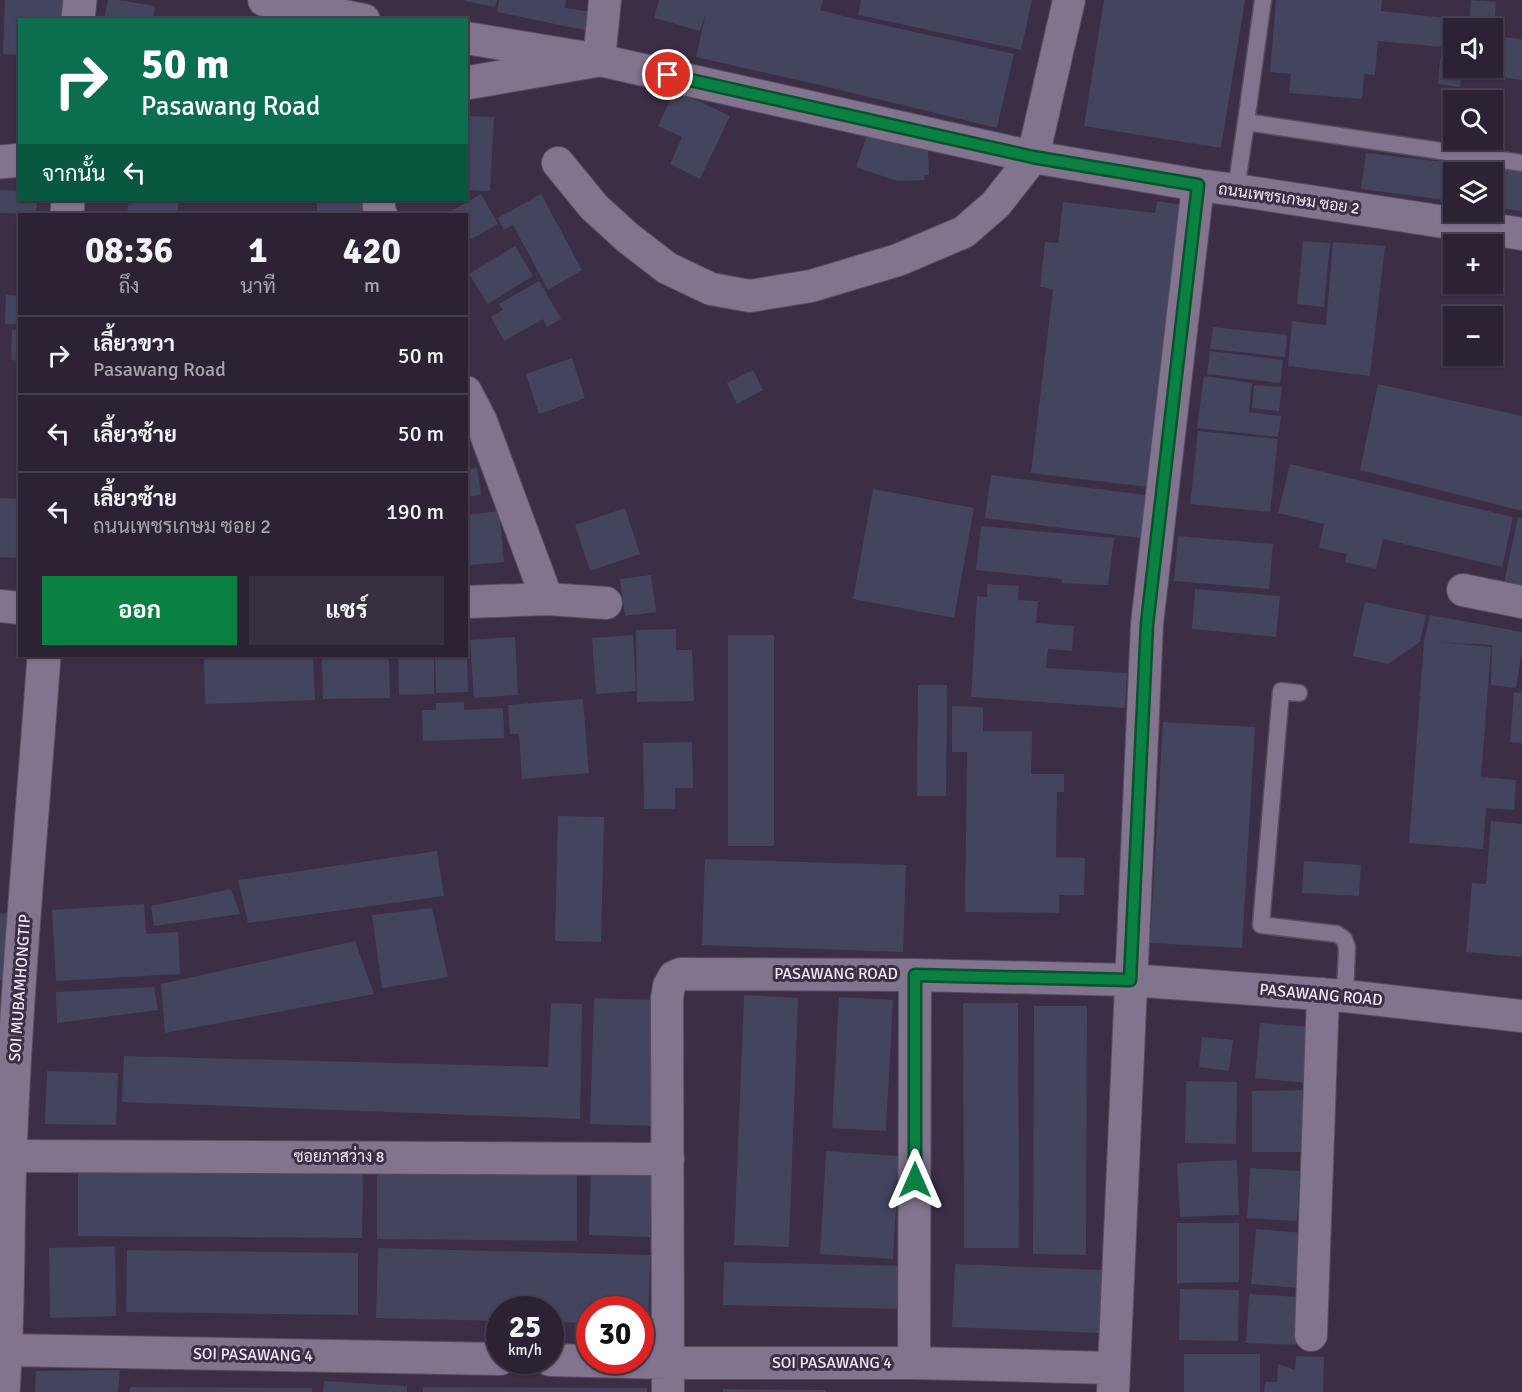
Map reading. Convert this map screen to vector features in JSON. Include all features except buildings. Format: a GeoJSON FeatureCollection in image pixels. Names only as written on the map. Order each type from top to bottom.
{"type":"FeatureCollection","features":[{"type":"Feature","properties":{"kind":"street"},"geometry":{"type":"LineString","coordinates":[[78,18],[80,0]]}},
{"type":"Feature","properties":{"kind":"street"},"geometry":{"type":"LineString","coordinates":[[264,0],[354,18]]}},
{"type":"Feature","properties":{"kind":"street"},"geometry":{"type":"LineString","coordinates":[[599,60],[605,0]]}},
{"type":"Feature","properties":{"kind":"street"},"geometry":{"type":"LineString","coordinates":[[615,0],[625,0]]}},
{"type":"Feature","properties":{"kind":"street"},"geometry":{"type":"LineString","coordinates":[[558,163],[594,207],[628,238],[668,268],[711,289],[750,296],[811,286],[898,260],[964,232],[996,204],[1033,157],[1069,0]]}},
{"type":"Feature","properties":{"kind":"street"},"geometry":{"type":"LineString","coordinates":[[468,38],[599,60]]}},
{"type":"Feature","properties":{"kind":"street"},"geometry":{"type":"LineString","coordinates":[[468,83],[599,60]]}},
{"type":"Feature","properties":{"kind":"street","name":"ถนนเพชรเกษม ซอย 2"},"geometry":{"type":"LineString","coordinates":[[599,60],[1033,157],[1198,185],[1522,234]]}},
{"type":"Feature","properties":{"kind":"street"},"geometry":{"type":"LineString","coordinates":[[0,162],[18,160]]}},
{"type":"Feature","properties":{"kind":"street"},"geometry":{"type":"LineString","coordinates":[[1113,1380],[1147,624],[1198,185]]}},
{"type":"Feature","properties":{"kind":"street"},"geometry":{"type":"LineString","coordinates":[[468,400],[474,422],[547,599]]}},
{"type":"Feature","properties":{"kind":"street"},"geometry":{"type":"LineString","coordinates":[[1463,590],[1522,602]]}},
{"type":"Feature","properties":{"kind":"street"},"geometry":{"type":"LineString","coordinates":[[468,602],[547,599],[606,603]]}},
{"type":"Feature","properties":{"kind":"street"},"geometry":{"type":"LineString","coordinates":[[0,606],[18,608]]}},
{"type":"Feature","properties":{"kind":"street","name":"SOI MUBAMHONGTIP"},"geometry":{"type":"LineString","coordinates":[[3,1392],[10,1156],[9,1017],[44,657]]}},
{"type":"Feature","properties":{"kind":"street","name":"PASAWANG ROAD"},"geometry":{"type":"LineString","coordinates":[[668,1377],[667,998],[674,977],[681,974],[915,975],[1130,980],[1334,995],[1522,1016]]}},
{"type":"Feature","properties":{"kind":"street"},"geometry":{"type":"LineString","coordinates":[[914,1363],[915,975]]}},
{"type":"Feature","properties":{"kind":"street"},"geometry":{"type":"LineString","coordinates":[[1311,1335],[1334,995]]}},
{"type":"Feature","properties":{"kind":"street","name":"ซอยภาสว่าง 8"},"geometry":{"type":"LineString","coordinates":[[10,1156],[668,1159]]}},
{"type":"Feature","properties":{"kind":"street","name":"SOI PASAWANG 4"},"geometry":{"type":"LineString","coordinates":[[6,1350],[486,1359]]}},
{"type":"Feature","properties":{"kind":"street","name":"SOI PASAWANG 4"},"geometry":{"type":"LineString","coordinates":[[564,1362],[668,1377],[914,1363],[1113,1380]]}},
{"type":"Feature","properties":{"kind":"lane"},"geometry":{"type":"LineString","coordinates":[[1236,190],[1263,0]]}},
{"type":"Feature","properties":{"kind":"lane"},"geometry":{"type":"LineString","coordinates":[[1246,122],[1522,163]]}},
{"type":"Feature","properties":{"kind":"lane"},"geometry":{"type":"LineString","coordinates":[[1299,693],[1281,691],[1261,925],[1337,934],[1344,939],[1347,947],[1334,995]]}},
{"type":"Feature","properties":{"kind":"route"},"geometry":{"type":"LineString","coordinates":[[668,75],[1033,157],[1198,185],[1147,624],[1130,980],[915,975],[915,1180]]}}]}
